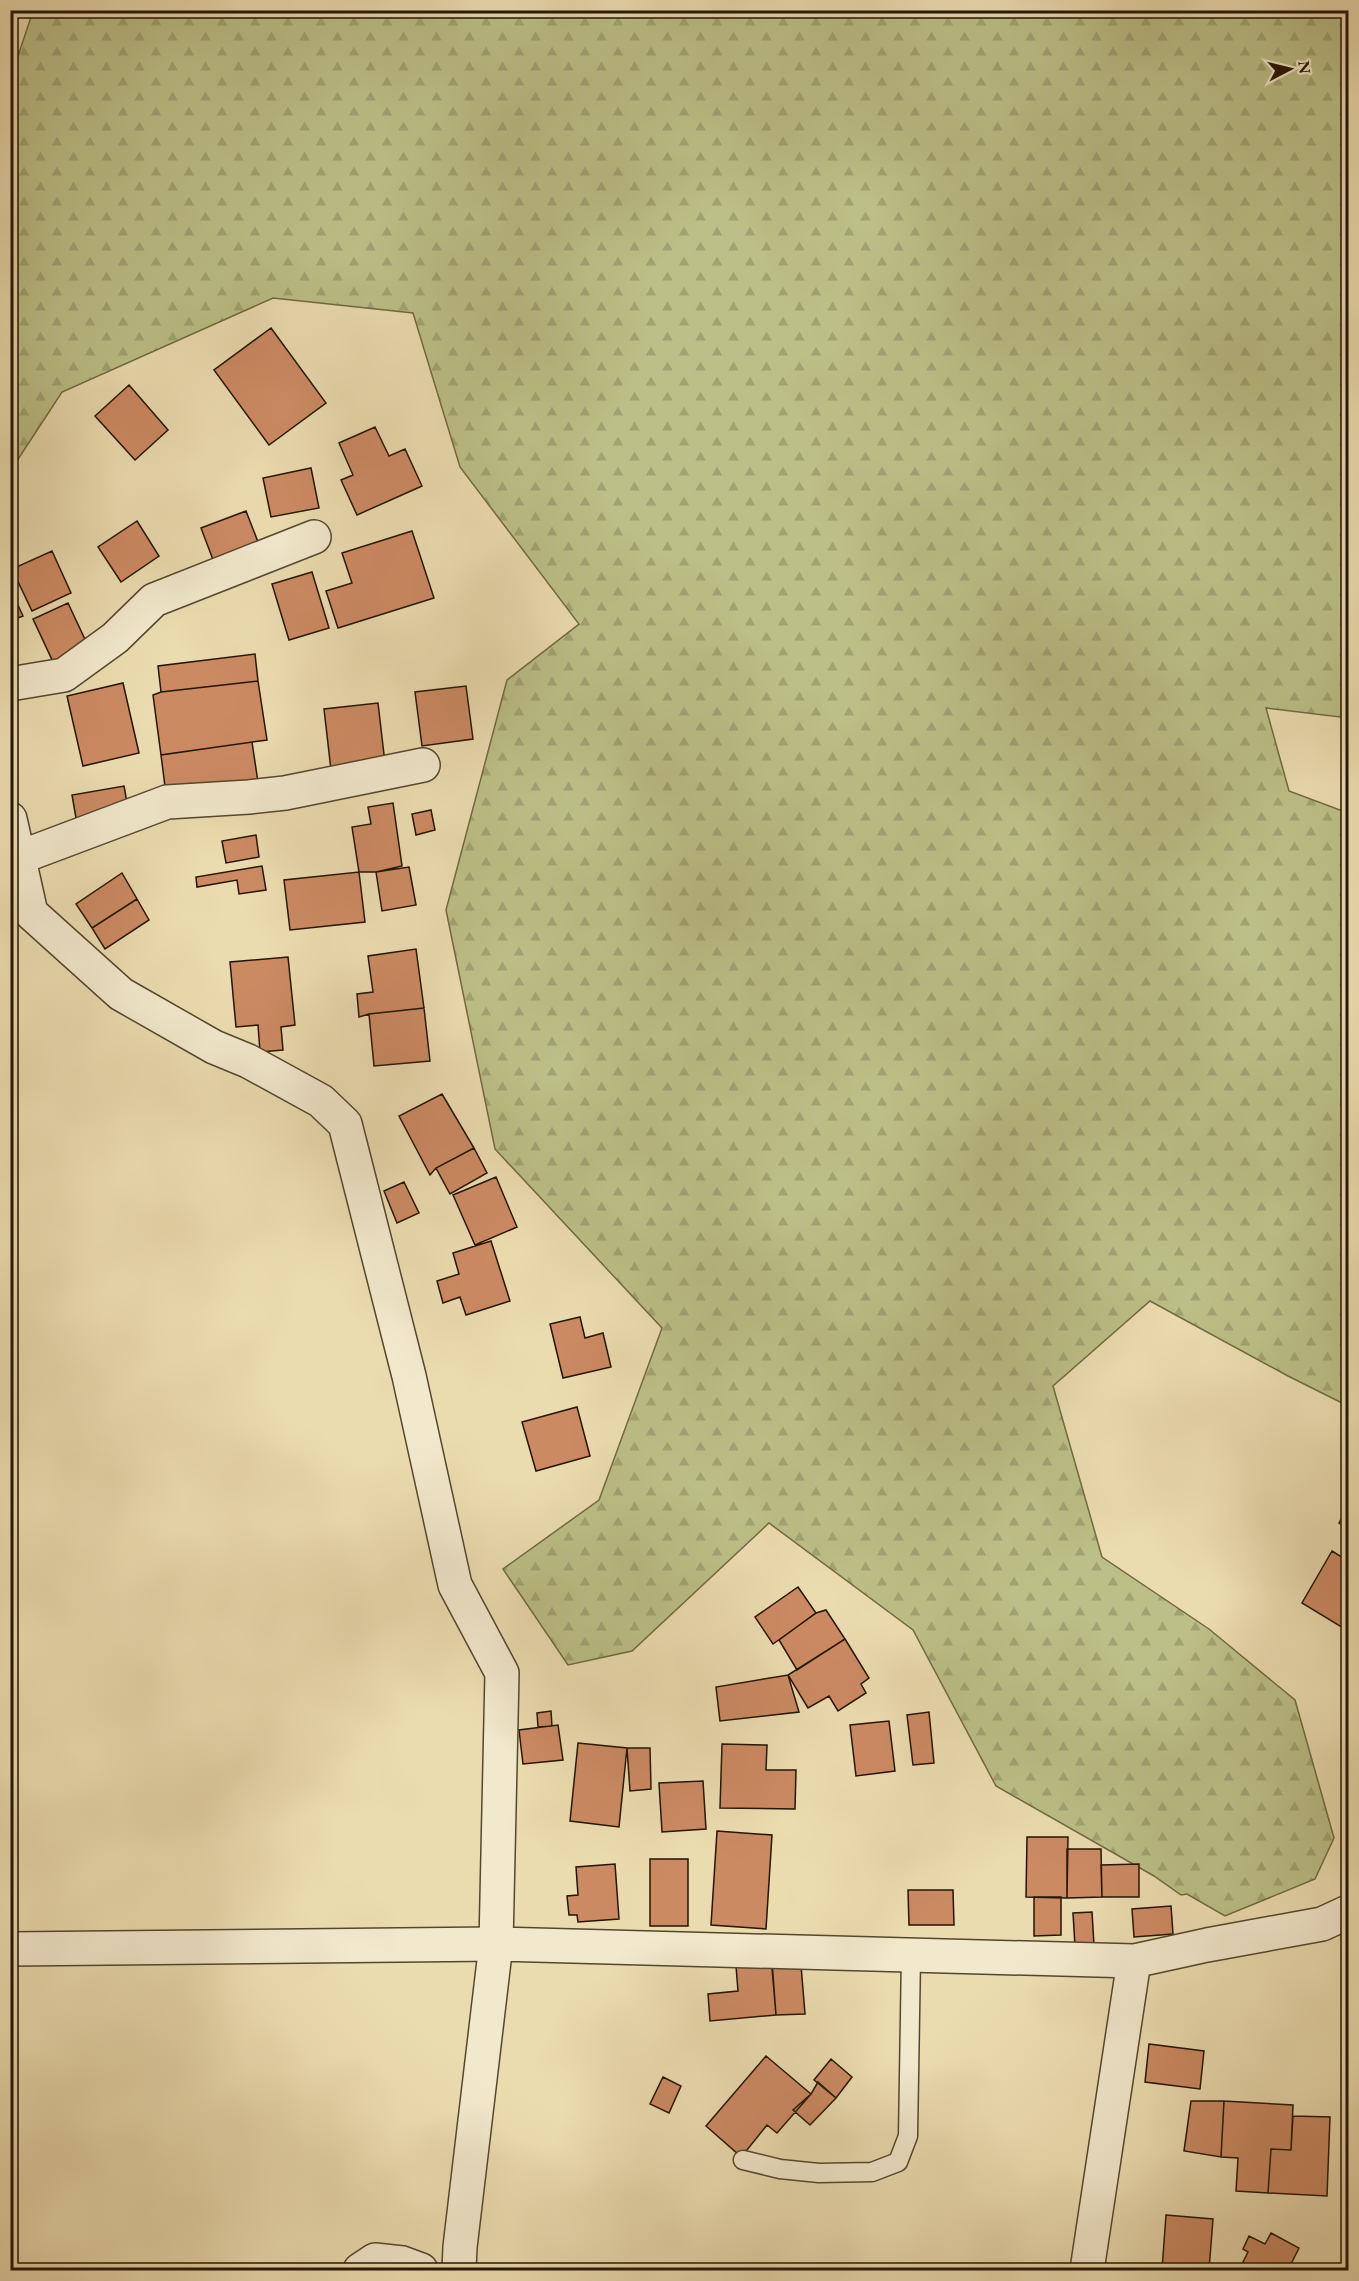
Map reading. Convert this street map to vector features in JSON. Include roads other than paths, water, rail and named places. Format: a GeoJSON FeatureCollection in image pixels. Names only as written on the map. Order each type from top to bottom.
{"type":"FeatureCollection","features":[{"type":"Feature","properties":{"kind":"street"},"geometry":{"type":"LineString","coordinates":[[10,684],[64,675],[115,638],[154,600],[314,537]]}},
{"type":"Feature","properties":{"kind":"street"},"geometry":{"type":"LineString","coordinates":[[18,858],[167,802],[285,793],[423,765]]}},
{"type":"Feature","properties":{"kind":"street"},"geometry":{"type":"LineString","coordinates":[[10,819],[31,913],[121,994],[213,1047],[248,1060],[321,1101],[345,1124],[410,1376],[455,1585],[502,1673],[496,1944],[459,2271]]}},
{"type":"Feature","properties":{"kind":"street"},"geometry":{"type":"LineString","coordinates":[[10,1950],[496,1944],[1134,1961],[1322,1924],[1348,1912]]}},
{"type":"Feature","properties":{"kind":"street"},"geometry":{"type":"LineString","coordinates":[[1087,2271],[1134,1961]]}},
{"type":"Feature","properties":{"kind":"street"},"geometry":{"type":"LineString","coordinates":[[360,2271],[375,2260],[402,2263],[421,2271]]}},
{"type":"Feature","properties":{"kind":"lane"},"geometry":{"type":"LineString","coordinates":[[743,2160],[780,2169],[819,2173],[872,2172],[898,2163],[908,2136],[911,1955]]}}]}
